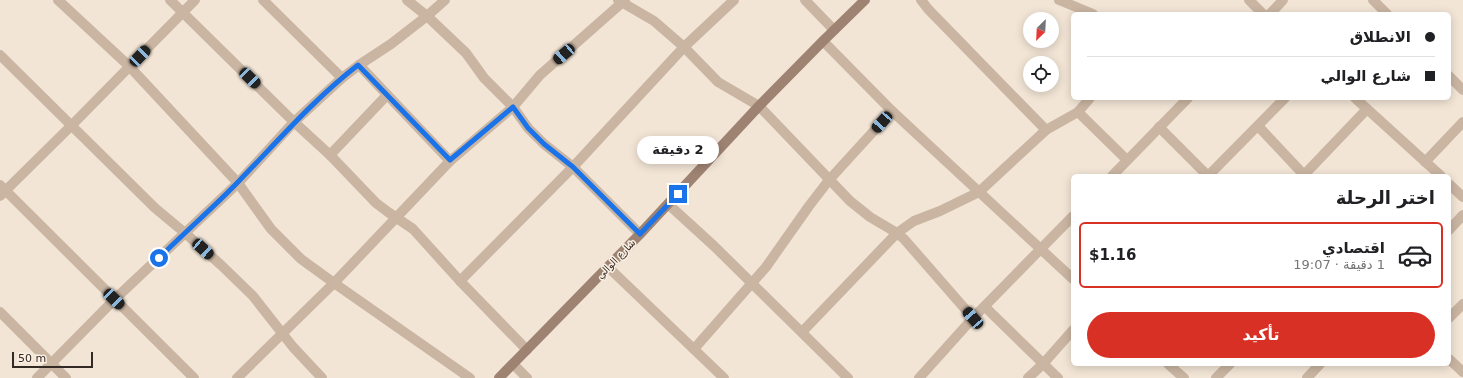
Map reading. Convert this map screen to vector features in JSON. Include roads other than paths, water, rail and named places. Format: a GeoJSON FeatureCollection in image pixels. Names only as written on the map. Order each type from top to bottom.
{"type":"FeatureCollection","features":[{"type":"Feature","properties":{"kind":"main road","name":"شارع الوالي"},"geometry":{"type":"LineString","coordinates":[[499,378],[640,234],[759,106],[865,0]]}},
{"type":"Feature","properties":{"kind":"street"},"geometry":{"type":"LineString","coordinates":[[58,0],[129,66],[238,183],[271,229],[301,259],[470,378]]}},
{"type":"Feature","properties":{"kind":"street"},"geometry":{"type":"LineString","coordinates":[[170,0],[294,122],[330,155],[376,203],[414,229],[460,281],[527,350]]}},
{"type":"Feature","properties":{"kind":"street"},"geometry":{"type":"LineString","coordinates":[[194,378],[2,190],[72,125],[195,0]]}},
{"type":"Feature","properties":{"kind":"street"},"geometry":{"type":"LineString","coordinates":[[263,0],[342,78]]}},
{"type":"Feature","properties":{"kind":"street"},"geometry":{"type":"LineString","coordinates":[[407,0],[427,16],[466,53],[484,78],[513,107],[528,128],[544,144],[573,167],[640,234]]}},
{"type":"Feature","properties":{"kind":"street"},"geometry":{"type":"LineString","coordinates":[[37,378],[114,299],[238,183],[294,122],[358,65],[391,44],[445,0]]}},
{"type":"Feature","properties":{"kind":"street"},"geometry":{"type":"LineString","coordinates":[[460,281],[573,167],[684,47],[734,0]]}},
{"type":"Feature","properties":{"kind":"street"},"geometry":{"type":"LineString","coordinates":[[805,0],[834,30]]}},
{"type":"Feature","properties":{"kind":"street"},"geometry":{"type":"LineString","coordinates":[[921,0],[928,10],[1046,130]]}},
{"type":"Feature","properties":{"kind":"street"},"geometry":{"type":"LineString","coordinates":[[1059,0],[1088,12]]}},
{"type":"Feature","properties":{"kind":"street"},"geometry":{"type":"LineString","coordinates":[[1249,0],[1262,12]]}},
{"type":"Feature","properties":{"kind":"street"},"geometry":{"type":"LineString","coordinates":[[1272,12],[1283,0]]}},
{"type":"Feature","properties":{"kind":"street"},"geometry":{"type":"LineString","coordinates":[[1372,0],[1385,12]]}},
{"type":"Feature","properties":{"kind":"street"},"geometry":{"type":"LineString","coordinates":[[237,378],[334,283],[450,160],[513,107],[540,75],[622,1],[654,21],[684,47],[718,82],[759,106],[850,201],[897,233],[973,318]]}},
{"type":"Feature","properties":{"kind":"street"},"geometry":{"type":"LineString","coordinates":[[823,41],[892,111],[1071,277]]}},
{"type":"Feature","properties":{"kind":"street"},"geometry":{"type":"LineString","coordinates":[[0,55],[154,208],[185,233],[253,296],[263,307],[282,334],[322,378]]}},
{"type":"Feature","properties":{"kind":"street"},"geometry":{"type":"LineString","coordinates":[[358,65],[450,160]]}},
{"type":"Feature","properties":{"kind":"street"},"geometry":{"type":"LineString","coordinates":[[1451,78],[1463,90]]}},
{"type":"Feature","properties":{"kind":"street"},"geometry":{"type":"LineString","coordinates":[[330,155],[387,95]]}},
{"type":"Feature","properties":{"kind":"street"},"geometry":{"type":"LineString","coordinates":[[802,332],[897,233],[914,221],[940,211],[979,192],[1046,130],[1078,112],[1088,100]]}},
{"type":"Feature","properties":{"kind":"street"},"geometry":{"type":"LineString","coordinates":[[1114,174],[1186,100]]}},
{"type":"Feature","properties":{"kind":"street"},"geometry":{"type":"LineString","coordinates":[[1210,174],[1283,100]]}},
{"type":"Feature","properties":{"kind":"street"},"geometry":{"type":"LineString","coordinates":[[1357,100],[1439,174]]}},
{"type":"Feature","properties":{"kind":"street"},"geometry":{"type":"LineString","coordinates":[[1306,174],[1367,109]]}},
{"type":"Feature","properties":{"kind":"street"},"geometry":{"type":"LineString","coordinates":[[694,349],[766,267],[829,180],[892,111]]}},
{"type":"Feature","properties":{"kind":"street"},"geometry":{"type":"LineString","coordinates":[[1078,112],[1127,160]]}},
{"type":"Feature","properties":{"kind":"street"},"geometry":{"type":"LineString","coordinates":[[1425,162],[1463,122]]}},
{"type":"Feature","properties":{"kind":"street"},"geometry":{"type":"LineString","coordinates":[[1258,126],[1302,174]]}},
{"type":"Feature","properties":{"kind":"street"},"geometry":{"type":"LineString","coordinates":[[1159,127],[1206,174]]}},
{"type":"Feature","properties":{"kind":"street"},"geometry":{"type":"LineString","coordinates":[[1451,186],[1463,196]]}},
{"type":"Feature","properties":{"kind":"street"},"geometry":{"type":"LineString","coordinates":[[668,204],[848,378]]}},
{"type":"Feature","properties":{"kind":"street"},"geometry":{"type":"LineString","coordinates":[[1451,228],[1463,215]]}},
{"type":"Feature","properties":{"kind":"street"},"geometry":{"type":"LineString","coordinates":[[919,378],[973,318],[1071,218]]}},
{"type":"Feature","properties":{"kind":"street"},"geometry":{"type":"LineString","coordinates":[[608,267],[724,378]]}},
{"type":"Feature","properties":{"kind":"street"},"geometry":{"type":"LineString","coordinates":[[1451,316],[1463,304]]}},
{"type":"Feature","properties":{"kind":"street"},"geometry":{"type":"LineString","coordinates":[[985,307],[1058,378]]}},
{"type":"Feature","properties":{"kind":"street"},"geometry":{"type":"LineString","coordinates":[[0,312],[66,378]]}},
{"type":"Feature","properties":{"kind":"street"},"geometry":{"type":"LineString","coordinates":[[1028,378],[1043,364],[1071,332]]}},
{"type":"Feature","properties":{"kind":"street"},"geometry":{"type":"LineString","coordinates":[[1451,361],[1463,372]]}},
{"type":"Feature","properties":{"kind":"street"},"geometry":{"type":"LineString","coordinates":[[513,364],[527,378]]}},
{"type":"Feature","properties":{"kind":"street"},"geometry":{"type":"LineString","coordinates":[[1170,366],[1184,378]]}},
{"type":"Feature","properties":{"kind":"street"},"geometry":{"type":"LineString","coordinates":[[1216,378],[1228,366]]}},
{"type":"Feature","properties":{"kind":"street"},"geometry":{"type":"LineString","coordinates":[[1309,377],[1318,366]]}}]}
